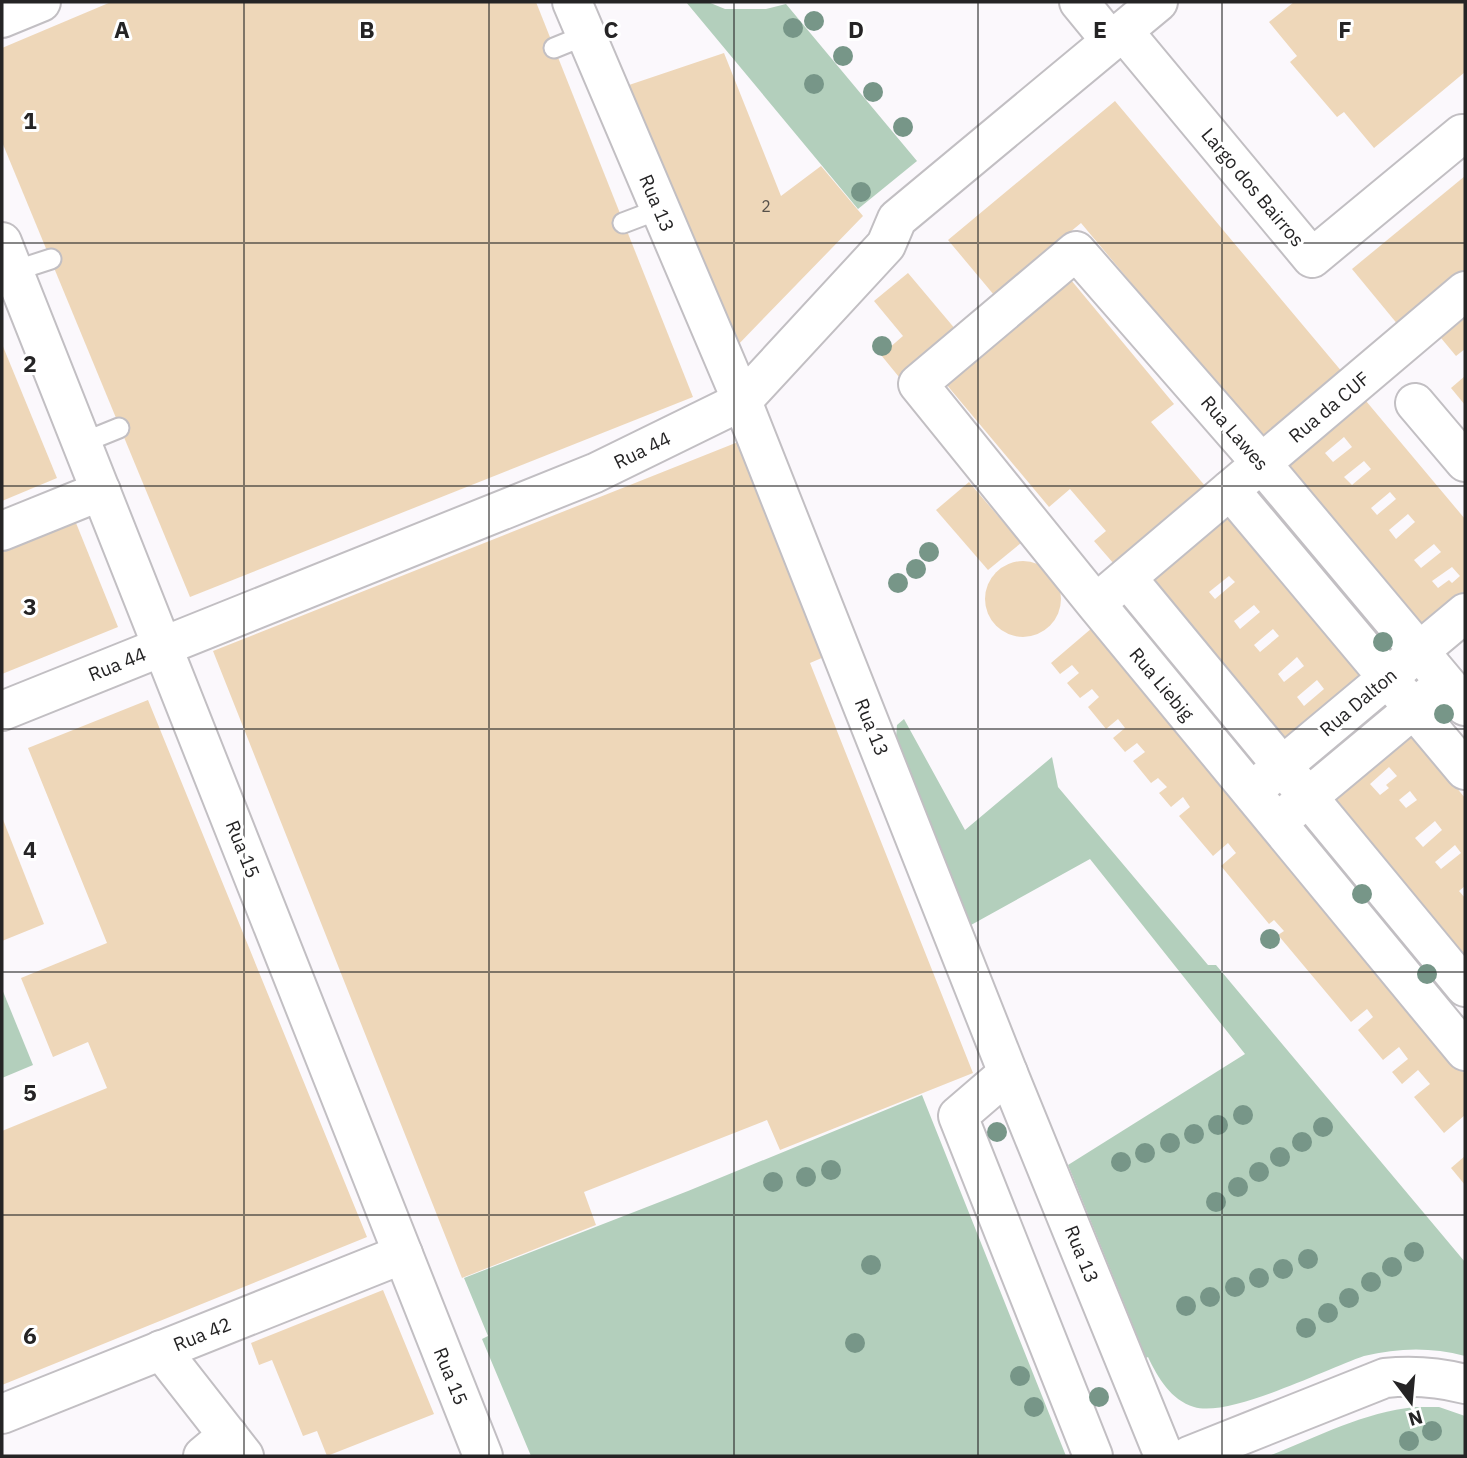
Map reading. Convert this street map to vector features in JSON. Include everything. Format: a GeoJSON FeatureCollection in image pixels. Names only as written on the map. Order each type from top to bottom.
{"type":"FeatureCollection","features":[{"type":"Feature","properties":{"kind":"street"},"geometry":{"type":"LineString","coordinates":[[2,18],[41,2]]}},
{"type":"Feature","properties":{"kind":"street"},"geometry":{"type":"LineString","coordinates":[[1079,2],[1117,36]]}},
{"type":"Feature","properties":{"kind":"street","name":"Rua 44"},"geometry":{"type":"LineString","coordinates":[[2,710],[595,473],[742,401],[887,245],[897,219],[1157,2]]}},
{"type":"Feature","properties":{"kind":"street","name":"Rua 13"},"geometry":{"type":"LineString","coordinates":[[570,28],[660,209],[742,401],[1008,1073],[1164,1456]]}},
{"type":"Feature","properties":{"kind":"street","name":"Largo dos Bairros"},"geometry":{"type":"LineString","coordinates":[[1117,36],[1312,258],[1462,134]]}},
{"type":"Feature","properties":{"kind":"street","name":"Rua Lawes"},"geometry":{"type":"LineString","coordinates":[[987,326],[1076,251],[1262,464],[1419,651],[1459,685]]}},
{"type":"Feature","properties":{"kind":"street","name":"Rua 15"},"geometry":{"type":"LineString","coordinates":[[8,256],[483,1456]]}},
{"type":"Feature","properties":{"kind":"street","name":"Rua da CUF"},"geometry":{"type":"LineString","coordinates":[[1096,604],[1465,291]]}},
{"type":"Feature","properties":{"kind":"street","name":"Rua Liebig"},"geometry":{"type":"LineString","coordinates":[[987,326],[918,384],[1251,792],[1432,1010],[1463,1042]]}},
{"type":"Feature","properties":{"kind":"street"},"geometry":{"type":"LineString","coordinates":[[1415,402],[1465,462]]}},
{"type":"Feature","properties":{"kind":"street"},"geometry":{"type":"LineString","coordinates":[[1230,490],[1465,770]]}},
{"type":"Feature","properties":{"kind":"street"},"geometry":{"type":"LineString","coordinates":[[2,531],[101,491]]}},
{"type":"Feature","properties":{"kind":"street","name":"Rua Liebig"},"geometry":{"type":"LineString","coordinates":[[1127,578],[1464,984]]}},
{"type":"Feature","properties":{"kind":"street","name":"Rua Dalton"},"geometry":{"type":"LineString","coordinates":[[1251,792],[1465,613]]}},
{"type":"Feature","properties":{"kind":"street"},"geometry":{"type":"LineString","coordinates":[[1277,823],[1414,709],[1459,685]]}},
{"type":"Feature","properties":{"kind":"street"},"geometry":{"type":"LineString","coordinates":[[1432,1010],[1464,984]]}},
{"type":"Feature","properties":{"kind":"street"},"geometry":{"type":"LineString","coordinates":[[1008,1073],[958,1116],[1093,1456]]}},
{"type":"Feature","properties":{"kind":"street","name":"Rua 42"},"geometry":{"type":"LineString","coordinates":[[2,1414],[403,1254]]}},
{"type":"Feature","properties":{"kind":"street"},"geometry":{"type":"LineString","coordinates":[[161,1350],[225,1449]]}},
{"type":"Feature","properties":{"kind":"street"},"geometry":{"type":"LineString","coordinates":[[1189,1456],[1385,1378],[1412,1375],[1465,1384]]}},
{"type":"Feature","properties":{"kind":"lane"},"geometry":{"type":"LineString","coordinates":[[623,223],[660,209]]}},
{"type":"Feature","properties":{"kind":"lane"},"geometry":{"type":"LineString","coordinates":[[8,256],[51,259]]}},
{"type":"Feature","properties":{"kind":"lane"},"geometry":{"type":"LineString","coordinates":[[82,443],[119,428]]}},
{"type":"Feature","properties":{"kind":"green space"},"geometry":{"type":"Polygon","coordinates":[[[686,2],[708,2],[725,9],[766,9],[786,4],[917,161],[858,209],[686,2]]]}},
{"type":"Feature","properties":{"kind":"green space"},"geometry":{"type":"Polygon","coordinates":[[[904,719],[965,830],[1052,757],[1058,787],[1208,965],[1216,965],[1465,1262],[1465,1356],[1427,1350],[1377,1353],[1278,1391],[1230,1406],[1194,1407],[1172,1394],[1148,1357],[1146,1358],[1068,1165],[1245,1054],[1090,859],[971,925],[896,738],[897,725],[904,719]]]}},
{"type":"Feature","properties":{"kind":"green space"},"geometry":{"type":"Polygon","coordinates":[[[2,989],[33,1065],[2,1078],[2,989]]]}},
{"type":"Feature","properties":{"kind":"green space"},"geometry":{"type":"Polygon","coordinates":[[[922,1095],[1066,1456],[531,1456],[482,1339],[488,1336],[464,1278],[688,1191],[922,1095]]]}},
{"type":"Feature","properties":{"kind":"green space"},"geometry":{"type":"Polygon","coordinates":[[[1415,1407],[1439,1407],[1465,1416],[1465,1456],[1269,1456],[1359,1420],[1415,1407]]]}},
{"type":"Feature","properties":{"kind":"building"},"geometry":{"type":"Polygon","coordinates":[[[111,2],[536,2],[693,397],[190,597],[2,142],[2,48],[111,2]]]}},
{"type":"Feature","properties":{"kind":"building"},"geometry":{"type":"Polygon","coordinates":[[[1294,2],[1465,2],[1465,72],[1374,148],[1344,112],[1337,117],[1290,62],[1297,56],[1269,22],[1294,2]]]}},
{"type":"Feature","properties":{"kind":"building"},"geometry":{"type":"Polygon","coordinates":[[[724,53],[781,196],[821,166],[863,216],[733,350],[629,85],[724,53]]]}},
{"type":"Feature","properties":{"kind":"building"},"geometry":{"type":"Polygon","coordinates":[[[1115,101],[1343,373],[1263,440],[1081,223],[994,295],[948,240],[1115,101]]]}},
{"type":"Feature","properties":{"kind":"building"},"geometry":{"type":"Polygon","coordinates":[[[1465,176],[1465,271],[1399,326],[1352,269],[1465,176]]]}},
{"type":"Feature","properties":{"kind":"building"},"geometry":{"type":"Polygon","coordinates":[[[908,273],[956,330],[899,377],[881,355],[903,336],[874,301],[908,273]]]}},
{"type":"Feature","properties":{"kind":"building"},"geometry":{"type":"Polygon","coordinates":[[[1071,280],[1174,404],[1151,422],[1206,487],[1114,564],[1094,541],[1106,531],[1070,489],[1049,507],[946,384],[1071,280]]]}},
{"type":"Feature","properties":{"kind":"building"},"geometry":{"type":"Polygon","coordinates":[[[1465,318],[1465,349],[1456,356],[1441,338],[1465,318]]]}},
{"type":"Feature","properties":{"kind":"building"},"geometry":{"type":"Polygon","coordinates":[[[2,344],[57,478],[2,501],[2,344]]]}},
{"type":"Feature","properties":{"kind":"building"},"geometry":{"type":"Polygon","coordinates":[[[1465,376],[1465,405],[1451,388],[1465,376]]]}},
{"type":"Feature","properties":{"kind":"building"},"geometry":{"type":"Polygon","coordinates":[[[1366,401],[1465,519],[1465,592],[1421,628],[1286,467],[1366,401]],[[1344,437],[1325,453],[1333,462],[1352,447],[1344,437]],[[1364,461],[1344,477],[1352,485],[1371,469],[1364,461]],[[1390,492],[1371,508],[1377,515],[1396,499],[1390,492]],[[1408,514],[1389,530],[1396,539],[1415,522],[1408,514]],[[1434,544],[1414,560],[1421,568],[1441,552],[1434,544]],[[1452,567],[1432,581],[1438,588],[1449,580],[1452,583],[1460,576],[1452,567]]]}},
{"type":"Feature","properties":{"kind":"building"},"geometry":{"type":"Polygon","coordinates":[[[738,442],[824,657],[810,663],[973,1073],[780,1150],[767,1120],[584,1192],[596,1225],[462,1278],[213,651],[738,442]]]}},
{"type":"Feature","properties":{"kind":"building"},"geometry":{"type":"Polygon","coordinates":[[[969,482],[1021,543],[988,570],[936,510],[969,482]]]}},
{"type":"Feature","properties":{"kind":"building"},"geometry":{"type":"Polygon","coordinates":[[[1229,515],[1364,676],[1283,743],[1148,582],[1229,515]],[[1229,576],[1209,592],[1215,599],[1235,582],[1229,576]],[[1254,605],[1234,621],[1240,629],[1260,612],[1254,605]],[[1273,629],[1254,645],[1260,652],[1279,636],[1273,629]],[[1297,657],[1278,674],[1284,682],[1304,666],[1297,657]],[[1317,680],[1297,697],[1304,706],[1324,689],[1317,680]]]}},
{"type":"Feature","properties":{"kind":"building"},"geometry":{"type":"Polygon","coordinates":[[[74,518],[118,627],[2,674],[2,547],[74,518]]]}},
{"type":"Feature","properties":{"kind":"building"},"geometry":{"type":"Polygon","coordinates":[[[1016,561],[1030,561],[1044,567],[1055,578],[1061,599],[1058,614],[1050,626],[1030,637],[1016,637],[1002,631],[991,620],[985,606],[985,592],[991,578],[1002,567],[1016,561]]]}},
{"type":"Feature","properties":{"kind":"building"},"geometry":{"type":"Polygon","coordinates":[[[1092,628],[1465,1074],[1465,1115],[1444,1133],[1414,1097],[1430,1084],[1418,1070],[1402,1084],[1392,1072],[1408,1059],[1399,1047],[1383,1060],[1358,1030],[1373,1017],[1367,1009],[1351,1022],[1278,935],[1284,931],[1274,920],[1269,924],[1221,866],[1236,853],[1228,843],[1213,856],[1179,816],[1190,807],[1183,797],[1171,807],[1159,793],[1167,787],[1158,778],[1151,783],[1133,761],[1145,752],[1137,743],[1125,752],[1113,738],[1125,728],[1118,719],[1106,729],[1088,707],[1099,697],[1092,689],[1080,698],[1067,683],[1079,673],[1072,665],[1060,674],[1051,663],[1092,628]]]}},
{"type":"Feature","properties":{"kind":"building"},"geometry":{"type":"Polygon","coordinates":[[[148,700],[367,1237],[2,1385],[2,1131],[107,1088],[88,1042],[53,1057],[21,978],[107,943],[28,748],[148,700]]]}},
{"type":"Feature","properties":{"kind":"building"},"geometry":{"type":"Polygon","coordinates":[[[1411,732],[1465,798],[1465,886],[1459,891],[1465,898],[1465,961],[1330,799],[1411,732]],[[1389,767],[1370,784],[1380,795],[1389,788],[1386,785],[1397,776],[1389,767]],[[1410,791],[1399,800],[1406,808],[1417,800],[1410,791]],[[1435,821],[1415,838],[1423,847],[1442,830],[1435,821]],[[1455,845],[1435,862],[1441,869],[1461,853],[1455,845]]]}},
{"type":"Feature","properties":{"kind":"building"},"geometry":{"type":"Polygon","coordinates":[[[2,817],[44,924],[2,941],[2,817]]]}},
{"type":"Feature","properties":{"kind":"building"},"geometry":{"type":"Polygon","coordinates":[[[1465,1156],[1465,1185],[1451,1168],[1465,1156]]]}},
{"type":"Feature","properties":{"kind":"building"},"geometry":{"type":"Polygon","coordinates":[[[383,1290],[434,1414],[327,1456],[317,1431],[303,1436],[272,1360],[259,1365],[251,1343],[383,1290]]]}}]}
